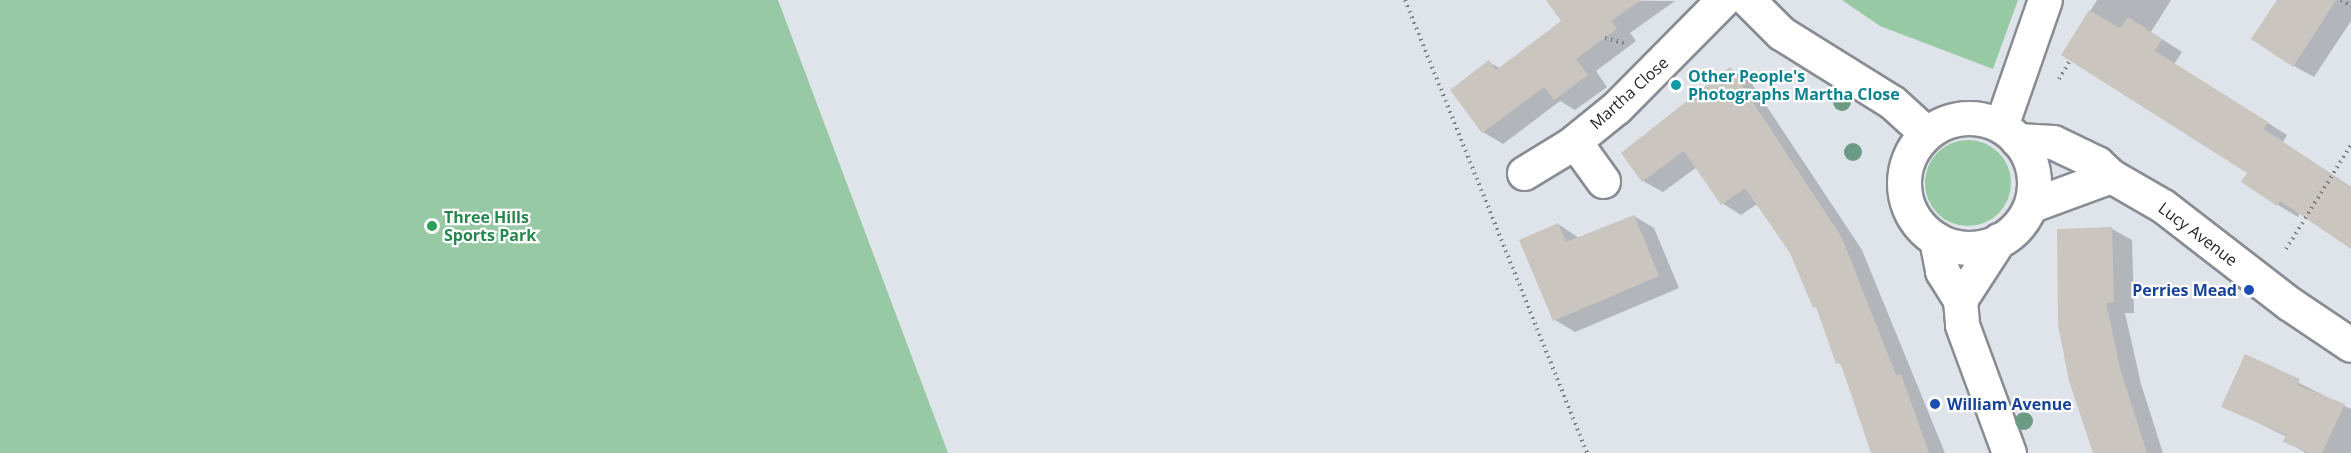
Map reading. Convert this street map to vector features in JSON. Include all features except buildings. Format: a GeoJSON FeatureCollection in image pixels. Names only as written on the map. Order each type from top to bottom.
{"type":"FeatureCollection","features":[{"type":"Feature","properties":{"kind":"street","name":"Martha Close"},"geometry":{"type":"LineString","coordinates":[[1524,173],[1575,142],[1661,65],[1723,0]]}},
{"type":"Feature","properties":{"kind":"street"},"geometry":{"type":"LineString","coordinates":[[1748,0],[1781,33],[1892,102],[1926,133]]}},
{"type":"Feature","properties":{"kind":"street"},"geometry":{"type":"LineString","coordinates":[[2009,133],[2045,0]]}},
{"type":"Feature","properties":{"kind":"street"},"geometry":{"type":"LineString","coordinates":[[1962,117],[2009,133],[2032,167],[2032,205],[2016,228],[1998,240],[1978,248],[1956,247],[1936,239],[1916,219],[1903,188],[1912,150],[1926,133],[1962,117]]}},
{"type":"Feature","properties":{"kind":"street","name":"Lucy Avenue"},"geometry":{"type":"LineString","coordinates":[[2009,133],[2053,142],[2097,163],[2111,176],[2163,206],[2290,304],[2351,345]]}},
{"type":"Feature","properties":{"kind":"street"},"geometry":{"type":"LineString","coordinates":[[1575,142],[1603,181]]}},
{"type":"Feature","properties":{"kind":"street"},"geometry":{"type":"LineString","coordinates":[[2032,205],[2111,176]]}},
{"type":"Feature","properties":{"kind":"street"},"geometry":{"type":"LineString","coordinates":[[1936,239],[1942,271],[1960,300],[1962,325],[2009,453]]}},
{"type":"Feature","properties":{"kind":"street"},"geometry":{"type":"LineString","coordinates":[[1960,300],[1998,240]]}},
{"type":"Feature","properties":{"kind":"path"},"geometry":{"type":"LineString","coordinates":[[1405,0],[1587,453]]}},
{"type":"Feature","properties":{"kind":"path"},"geometry":{"type":"LineString","coordinates":[[2341,0],[2351,6]]}},
{"type":"Feature","properties":{"kind":"path"},"geometry":{"type":"LineString","coordinates":[[1605,38],[1629,44],[1636,38]]}},
{"type":"Feature","properties":{"kind":"path"},"geometry":{"type":"LineString","coordinates":[[2286,249],[2351,145]]}},
{"type":"Feature","properties":{"kind":"green space","name":"Three Hills Sports Park"},"geometry":{"type":"Polygon","coordinates":[[[0,0],[778,0],[948,453],[0,453],[0,0]]]}},
{"type":"Feature","properties":{"kind":"green space"},"geometry":{"type":"Polygon","coordinates":[[[1842,0],[2018,0],[1993,69],[1880,26],[1842,0]]]}},
{"type":"Feature","properties":{"kind":"green space"},"geometry":{"type":"Polygon","coordinates":[[[1968,140],[1992,147],[2004,159],[2011,183],[2004,207],[1992,219],[1968,226],[1944,219],[1932,207],[1925,183],[1932,159],[1944,147],[1968,140]]]}},
{"type":"Feature","properties":{"kind":"place","name":"Other People's Photographs Martha Close"},"geometry":{"type":"Point","coordinates":[1676,85]}},
{"type":"Feature","properties":{"kind":"place","name":"Three Hills Sports Park"},"geometry":{"type":"Point","coordinates":[432,226]}},
{"type":"Feature","properties":{"kind":"place","name":"Perries Mead"},"geometry":{"type":"Point","coordinates":[2249,290]}},
{"type":"Feature","properties":{"kind":"place","name":"William Avenue"},"geometry":{"type":"Point","coordinates":[1935,404]}}]}
